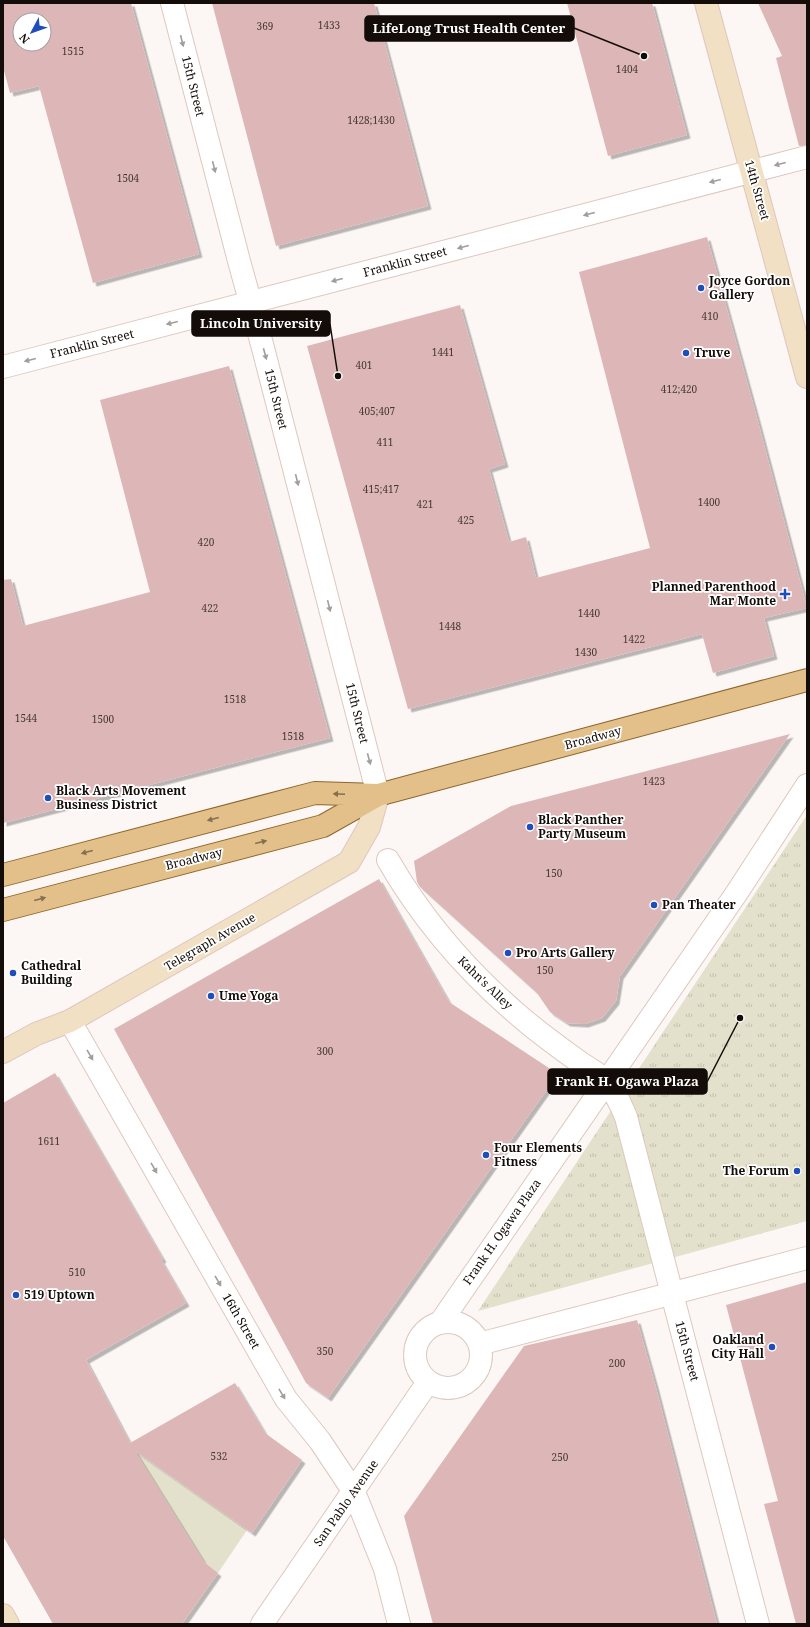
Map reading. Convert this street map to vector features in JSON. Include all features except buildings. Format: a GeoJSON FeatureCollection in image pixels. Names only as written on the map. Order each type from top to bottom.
{"type":"FeatureCollection","features":[{"type":"Feature","properties":{"kind":"main road","name":"14th Street"},"geometry":{"type":"LineString","coordinates":[[706,3],[753,172],[807,377]]}},
{"type":"Feature","properties":{"kind":"main road","name":"Broadway"},"geometry":{"type":"LineString","coordinates":[[3,910],[323,826],[378,795],[807,680]]}},
{"type":"Feature","properties":{"kind":"main road","name":"Broadway"},"geometry":{"type":"LineString","coordinates":[[3,875],[315,793],[378,795]]}},
{"type":"Feature","properties":{"kind":"main road","name":"Telegraph Avenue"},"geometry":{"type":"LineString","coordinates":[[3,1052],[36,1034],[70,1021],[349,862],[369,827],[378,795]]}},
{"type":"Feature","properties":{"kind":"main road"},"geometry":{"type":"LineString","coordinates":[[3,1615],[8,1624]]}},
{"type":"Feature","properties":{"kind":"street","name":"15th Street"},"geometry":{"type":"LineString","coordinates":[[172,3],[378,795]]}},
{"type":"Feature","properties":{"kind":"street","name":"Franklin Street"},"geometry":{"type":"LineString","coordinates":[[3,367],[807,157]]}},
{"type":"Feature","properties":{"kind":"street","name":"Frank H. Ogawa Plaza"},"geometry":{"type":"LineString","coordinates":[[440,1323],[736,894],[807,784]]}},
{"type":"Feature","properties":{"kind":"street","name":"Kahn's Alley"},"geometry":{"type":"LineString","coordinates":[[388,860],[404,889],[456,955],[516,1014],[538,1032],[606,1081]]}},
{"type":"Feature","properties":{"kind":"street","name":"16th Street"},"geometry":{"type":"LineString","coordinates":[[70,1021],[286,1399],[320,1441],[354,1492],[385,1568],[399,1624]]}},
{"type":"Feature","properties":{"kind":"street","name":"15th Street"},"geometry":{"type":"LineString","coordinates":[[606,1081],[618,1098],[626,1117],[758,1624]]}},
{"type":"Feature","properties":{"kind":"street"},"geometry":{"type":"LineString","coordinates":[[479,1344],[807,1258]]}},
{"type":"Feature","properties":{"kind":"street"},"geometry":{"type":"LineString","coordinates":[[450,1322],[468,1328],[475,1335],[479,1344],[481,1362],[477,1371],[472,1379],[456,1388],[437,1387],[428,1382],[416,1365],[415,1354],[417,1344],[422,1334],[430,1327],[440,1323],[450,1322]]}},
{"type":"Feature","properties":{"kind":"street","name":"San Pablo Avenue"},"geometry":{"type":"LineString","coordinates":[[262,1624],[428,1382]]}},
{"type":"Feature","properties":{"kind":"green space"},"geometry":{"type":"Polygon","coordinates":[[[807,815],[807,1221],[478,1311],[807,815]]]}},
{"type":"Feature","properties":{"kind":"green space"},"geometry":{"type":"Polygon","coordinates":[[[135,1452],[247,1530],[218,1573],[204,1562],[135,1452]]]}},
{"type":"Feature","properties":{"kind":"place","name":"LifeLong Trust Health Center"},"geometry":{"type":"Point","coordinates":[644,56]}},
{"type":"Feature","properties":{"kind":"place","name":"Joyce Gordon Gallery"},"geometry":{"type":"Point","coordinates":[701,288]}},
{"type":"Feature","properties":{"kind":"place","name":"Truve"},"geometry":{"type":"Point","coordinates":[686,353]}},
{"type":"Feature","properties":{"kind":"place","name":"Lincoln University"},"geometry":{"type":"Point","coordinates":[338,376]}},
{"type":"Feature","properties":{"kind":"place","name":"Planned Parenthood Mar Monte"},"geometry":{"type":"Point","coordinates":[785,594]}},
{"type":"Feature","properties":{"kind":"place","name":"Black Arts Movement Business District"},"geometry":{"type":"Point","coordinates":[48,798]}},
{"type":"Feature","properties":{"kind":"place","name":"Black Panther Party Museum"},"geometry":{"type":"Point","coordinates":[530,827]}},
{"type":"Feature","properties":{"kind":"place","name":"Pan Theater"},"geometry":{"type":"Point","coordinates":[654,905]}},
{"type":"Feature","properties":{"kind":"place","name":"Pro Arts Gallery"},"geometry":{"type":"Point","coordinates":[508,953]}},
{"type":"Feature","properties":{"kind":"place","name":"Cathedral Building"},"geometry":{"type":"Point","coordinates":[13,973]}},
{"type":"Feature","properties":{"kind":"place","name":"Ume Yoga"},"geometry":{"type":"Point","coordinates":[211,996]}},
{"type":"Feature","properties":{"kind":"place","name":"Frank H. Ogawa Plaza"},"geometry":{"type":"Point","coordinates":[740,1018]}},
{"type":"Feature","properties":{"kind":"place","name":"Four Elements Fitness"},"geometry":{"type":"Point","coordinates":[486,1155]}},
{"type":"Feature","properties":{"kind":"place","name":"The Forum"},"geometry":{"type":"Point","coordinates":[797,1171]}},
{"type":"Feature","properties":{"kind":"place","name":"519 Uptown"},"geometry":{"type":"Point","coordinates":[16,1295]}},
{"type":"Feature","properties":{"kind":"place","name":"Oakland City Hall"},"geometry":{"type":"Point","coordinates":[772,1347]}}]}
